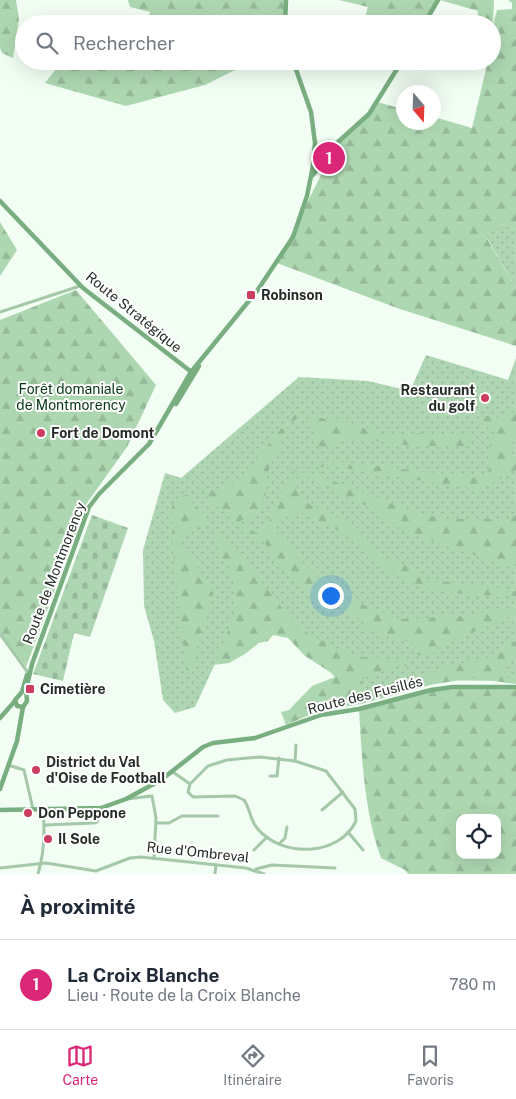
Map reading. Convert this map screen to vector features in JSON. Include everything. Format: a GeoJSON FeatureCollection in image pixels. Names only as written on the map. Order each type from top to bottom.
{"type":"FeatureCollection","features":[{"type":"Feature","properties":{"kind":"main road"},"geometry":{"type":"LineString","coordinates":[[285,15],[286,0]]}},
{"type":"Feature","properties":{"kind":"main road"},"geometry":{"type":"LineString","coordinates":[[429,15],[438,0]]}},
{"type":"Feature","properties":{"kind":"main road","name":"Route de Montmorency"},"geometry":{"type":"LineString","coordinates":[[29,673],[27,703],[18,704],[18,696],[22,692],[87,512],[99,494],[146,448],[193,373],[257,291],[288,247],[298,228],[314,159],[313,123],[296,70]]}},
{"type":"Feature","properties":{"kind":"main road"},"geometry":{"type":"LineString","coordinates":[[321,163],[315,164],[314,159],[321,159],[369,114],[396,70]]}},
{"type":"Feature","properties":{"kind":"main road"},"geometry":{"type":"LineString","coordinates":[[309,183],[330,151]]}},
{"type":"Feature","properties":{"kind":"main road","name":"Route Stratégique"},"geometry":{"type":"LineString","coordinates":[[0,201],[81,286],[193,373]]}},
{"type":"Feature","properties":{"kind":"main road","name":"Route des Fusillés"},"geometry":{"type":"LineString","coordinates":[[0,810],[101,808],[126,799],[173,772],[203,747],[222,742],[255,738],[321,715],[358,709],[430,690],[453,687],[516,687]]}},
{"type":"Feature","properties":{"kind":"main road"},"geometry":{"type":"LineString","coordinates":[[18,696],[23,695],[26,698]]}},
{"type":"Feature","properties":{"kind":"main road"},"geometry":{"type":"LineString","coordinates":[[0,718],[9,708],[18,704],[17,741],[0,789]]}},
{"type":"Feature","properties":{"kind":"street"},"geometry":{"type":"LineString","coordinates":[[0,312],[81,286]]}},
{"type":"Feature","properties":{"kind":"street"},"geometry":{"type":"LineString","coordinates":[[0,634],[29,673]]}},
{"type":"Feature","properties":{"kind":"street"},"geometry":{"type":"LineString","coordinates":[[294,761],[296,745]]}},
{"type":"Feature","properties":{"kind":"street"},"geometry":{"type":"LineString","coordinates":[[244,758],[279,758],[294,761],[320,767],[330,774],[356,815],[353,827],[348,832],[325,846],[296,850],[279,844],[257,828],[244,800],[235,796],[192,797],[188,792],[190,784],[203,770],[217,763],[244,758]]}},
{"type":"Feature","properties":{"kind":"street"},"geometry":{"type":"LineString","coordinates":[[270,776],[278,776],[279,758]]}},
{"type":"Feature","properties":{"kind":"street"},"geometry":{"type":"LineString","coordinates":[[8,765],[24,770],[33,809]]}},
{"type":"Feature","properties":{"kind":"street"},"geometry":{"type":"LineString","coordinates":[[173,772],[190,784]]}},
{"type":"Feature","properties":{"kind":"street"},"geometry":{"type":"LineString","coordinates":[[322,810],[343,792]]}},
{"type":"Feature","properties":{"kind":"street"},"geometry":{"type":"LineString","coordinates":[[126,799],[133,800],[150,795],[156,823],[154,858]]}},
{"type":"Feature","properties":{"kind":"street"},"geometry":{"type":"LineString","coordinates":[[45,825],[94,823],[97,822],[101,808]]}},
{"type":"Feature","properties":{"kind":"street"},"geometry":{"type":"LineString","coordinates":[[38,874],[41,864],[45,825],[43,810]]}},
{"type":"Feature","properties":{"kind":"street"},"geometry":{"type":"LineString","coordinates":[[156,823],[169,823],[182,816],[218,816]]}},
{"type":"Feature","properties":{"kind":"street"},"geometry":{"type":"LineString","coordinates":[[279,844],[285,838],[287,827]]}},
{"type":"Feature","properties":{"kind":"street"},"geometry":{"type":"LineString","coordinates":[[348,832],[363,850]]}},
{"type":"Feature","properties":{"kind":"street"},"geometry":{"type":"LineString","coordinates":[[254,850],[267,837]]}},
{"type":"Feature","properties":{"kind":"street","name":"Rue d'Ombreval"},"geometry":{"type":"LineString","coordinates":[[0,868],[54,864],[78,869],[105,871],[130,858],[154,858],[255,869],[264,874]]}},
{"type":"Feature","properties":{"kind":"street"},"geometry":{"type":"LineString","coordinates":[[215,874],[216,865]]}},
{"type":"Feature","properties":{"kind":"street"},"geometry":{"type":"LineString","coordinates":[[255,869],[272,865],[336,868]]}},
{"type":"Feature","properties":{"kind":"street"},"geometry":{"type":"LineString","coordinates":[[76,874],[78,869]]}},
{"type":"Feature","properties":{"kind":"green space"},"geometry":{"type":"Polygon","coordinates":[[[0,0],[16,0],[18,15],[15,15],[13,58],[2,53],[0,48],[0,0]]]}},
{"type":"Feature","properties":{"kind":"green space"},"geometry":{"type":"Polygon","coordinates":[[[128,0],[287,0],[286,15],[149,15],[150,12],[130,7],[128,0]]]}},
{"type":"Feature","properties":{"kind":"green space"},"geometry":{"type":"Polygon","coordinates":[[[339,0],[438,0],[429,15],[366,15],[368,7],[339,0]]]}},
{"type":"Feature","properties":{"kind":"green space"},"geometry":{"type":"Polygon","coordinates":[[[440,0],[494,0],[493,15],[478,15],[478,11],[440,0]]]}},
{"type":"Feature","properties":{"kind":"green space"},"geometry":{"type":"Polygon","coordinates":[[[508,0],[516,0],[516,229],[502,224],[486,237],[516,288],[516,346],[397,308],[277,263],[334,149],[366,117],[377,102],[396,107],[396,130],[441,130],[441,119],[472,128],[486,70],[501,70],[501,15],[496,15],[497,10],[512,9],[512,3],[508,0]]]}},
{"type":"Feature","properties":{"kind":"green space"},"geometry":{"type":"Polygon","coordinates":[[[55,70],[236,70],[205,85],[126,106],[45,83],[55,70]]]}},
{"type":"Feature","properties":{"kind":"green space"},"geometry":{"type":"Polygon","coordinates":[[[0,222],[17,250],[0,276],[0,222]]]}},
{"type":"Feature","properties":{"kind":"green space"},"geometry":{"type":"Polygon","coordinates":[[[502,224],[516,229],[516,288],[486,236],[502,224]]]}},
{"type":"Feature","properties":{"kind":"green space","name":"Forêt domaniale de Montmorency"},"geometry":{"type":"Polygon","coordinates":[[[76,290],[156,385],[127,447],[87,503],[26,667],[0,633],[0,320],[76,290]]]}},
{"type":"Feature","properties":{"kind":"green space"},"geometry":{"type":"Polygon","coordinates":[[[426,355],[508,380],[516,358],[516,681],[411,680],[352,698],[330,659],[272,615],[234,623],[195,707],[175,713],[163,700],[154,641],[144,606],[143,550],[165,473],[181,478],[299,377],[368,381],[410,391],[426,355]]]}},
{"type":"Feature","properties":{"kind":"green space"},"geometry":{"type":"Polygon","coordinates":[[[507,410],[511,414],[516,410],[516,433],[509,452],[516,457],[516,470],[480,490],[337,467],[316,467],[314,463],[345,462],[476,478],[489,470],[492,454],[489,448],[495,431],[483,425],[480,417],[488,416],[496,420],[507,410]]]}},
{"type":"Feature","properties":{"kind":"green space"},"geometry":{"type":"Polygon","coordinates":[[[299,411],[299,417],[288,425],[272,461],[267,475],[266,493],[260,512],[240,521],[240,524],[249,526],[255,533],[263,532],[268,526],[272,509],[287,485],[290,474],[305,502],[349,523],[384,557],[407,566],[426,579],[516,591],[516,596],[485,595],[453,593],[422,586],[407,581],[393,573],[345,535],[301,512],[280,519],[273,527],[298,558],[335,594],[397,618],[420,620],[443,615],[471,617],[483,612],[505,611],[516,607],[516,614],[438,647],[430,656],[418,655],[413,643],[368,630],[362,620],[315,599],[277,565],[263,540],[248,537],[239,526],[235,526],[227,514],[211,503],[203,488],[209,488],[215,492],[228,486],[240,477],[278,432],[299,411]]]}},
{"type":"Feature","properties":{"kind":"green space"},"geometry":{"type":"Polygon","coordinates":[[[313,416],[338,422],[345,418],[348,422],[384,436],[415,433],[471,437],[466,447],[412,446],[356,438],[319,448],[310,418],[313,416]]]}},
{"type":"Feature","properties":{"kind":"green space"},"geometry":{"type":"Polygon","coordinates":[[[293,470],[328,479],[413,512],[446,519],[509,519],[516,515],[516,566],[501,564],[403,531],[372,509],[325,485],[310,478],[296,477],[293,470]]]}},
{"type":"Feature","properties":{"kind":"green space"},"geometry":{"type":"Polygon","coordinates":[[[188,495],[193,504],[204,514],[209,522],[201,529],[184,531],[181,541],[183,549],[196,565],[213,594],[198,642],[192,674],[186,669],[173,553],[172,505],[180,496],[188,495]]]}},
{"type":"Feature","properties":{"kind":"green space"},"geometry":{"type":"Polygon","coordinates":[[[92,515],[128,528],[90,637],[74,633],[63,681],[33,674],[92,515]]]}},
{"type":"Feature","properties":{"kind":"green space"},"geometry":{"type":"Polygon","coordinates":[[[217,533],[240,555],[298,628],[352,656],[407,662],[407,666],[395,666],[361,679],[363,687],[368,690],[473,660],[491,658],[516,641],[516,654],[506,664],[504,678],[516,676],[516,684],[472,678],[430,685],[361,704],[319,711],[286,725],[281,712],[289,710],[312,686],[335,677],[305,656],[288,638],[273,635],[268,641],[259,643],[229,663],[214,665],[237,609],[234,579],[215,542],[217,533]]]}},
{"type":"Feature","properties":{"kind":"green space"},"geometry":{"type":"Polygon","coordinates":[[[516,687],[516,874],[408,874],[405,870],[381,858],[367,803],[359,709],[431,690],[516,687]]]}},
{"type":"Feature","properties":{"kind":"place","name":"La Croix Blanche"},"geometry":{"type":"Point","coordinates":[329,158]}},
{"type":"Feature","properties":{"kind":"place","name":"Robinson"},"geometry":{"type":"Point","coordinates":[251,295]}},
{"type":"Feature","properties":{"kind":"place","name":"Restaurant du golf"},"geometry":{"type":"Point","coordinates":[485,398]}},
{"type":"Feature","properties":{"kind":"place","name":"Fort de Domont"},"geometry":{"type":"Point","coordinates":[41,433]}},
{"type":"Feature","properties":{"kind":"place","name":"Cimetière"},"geometry":{"type":"Point","coordinates":[30,689]}},
{"type":"Feature","properties":{"kind":"place","name":"District du Val d'Oise de Football"},"geometry":{"type":"Point","coordinates":[36,770]}},
{"type":"Feature","properties":{"kind":"place","name":"Don Peppone"},"geometry":{"type":"Point","coordinates":[28,813]}},
{"type":"Feature","properties":{"kind":"place","name":"Il Sole"},"geometry":{"type":"Point","coordinates":[48,839]}}]}
